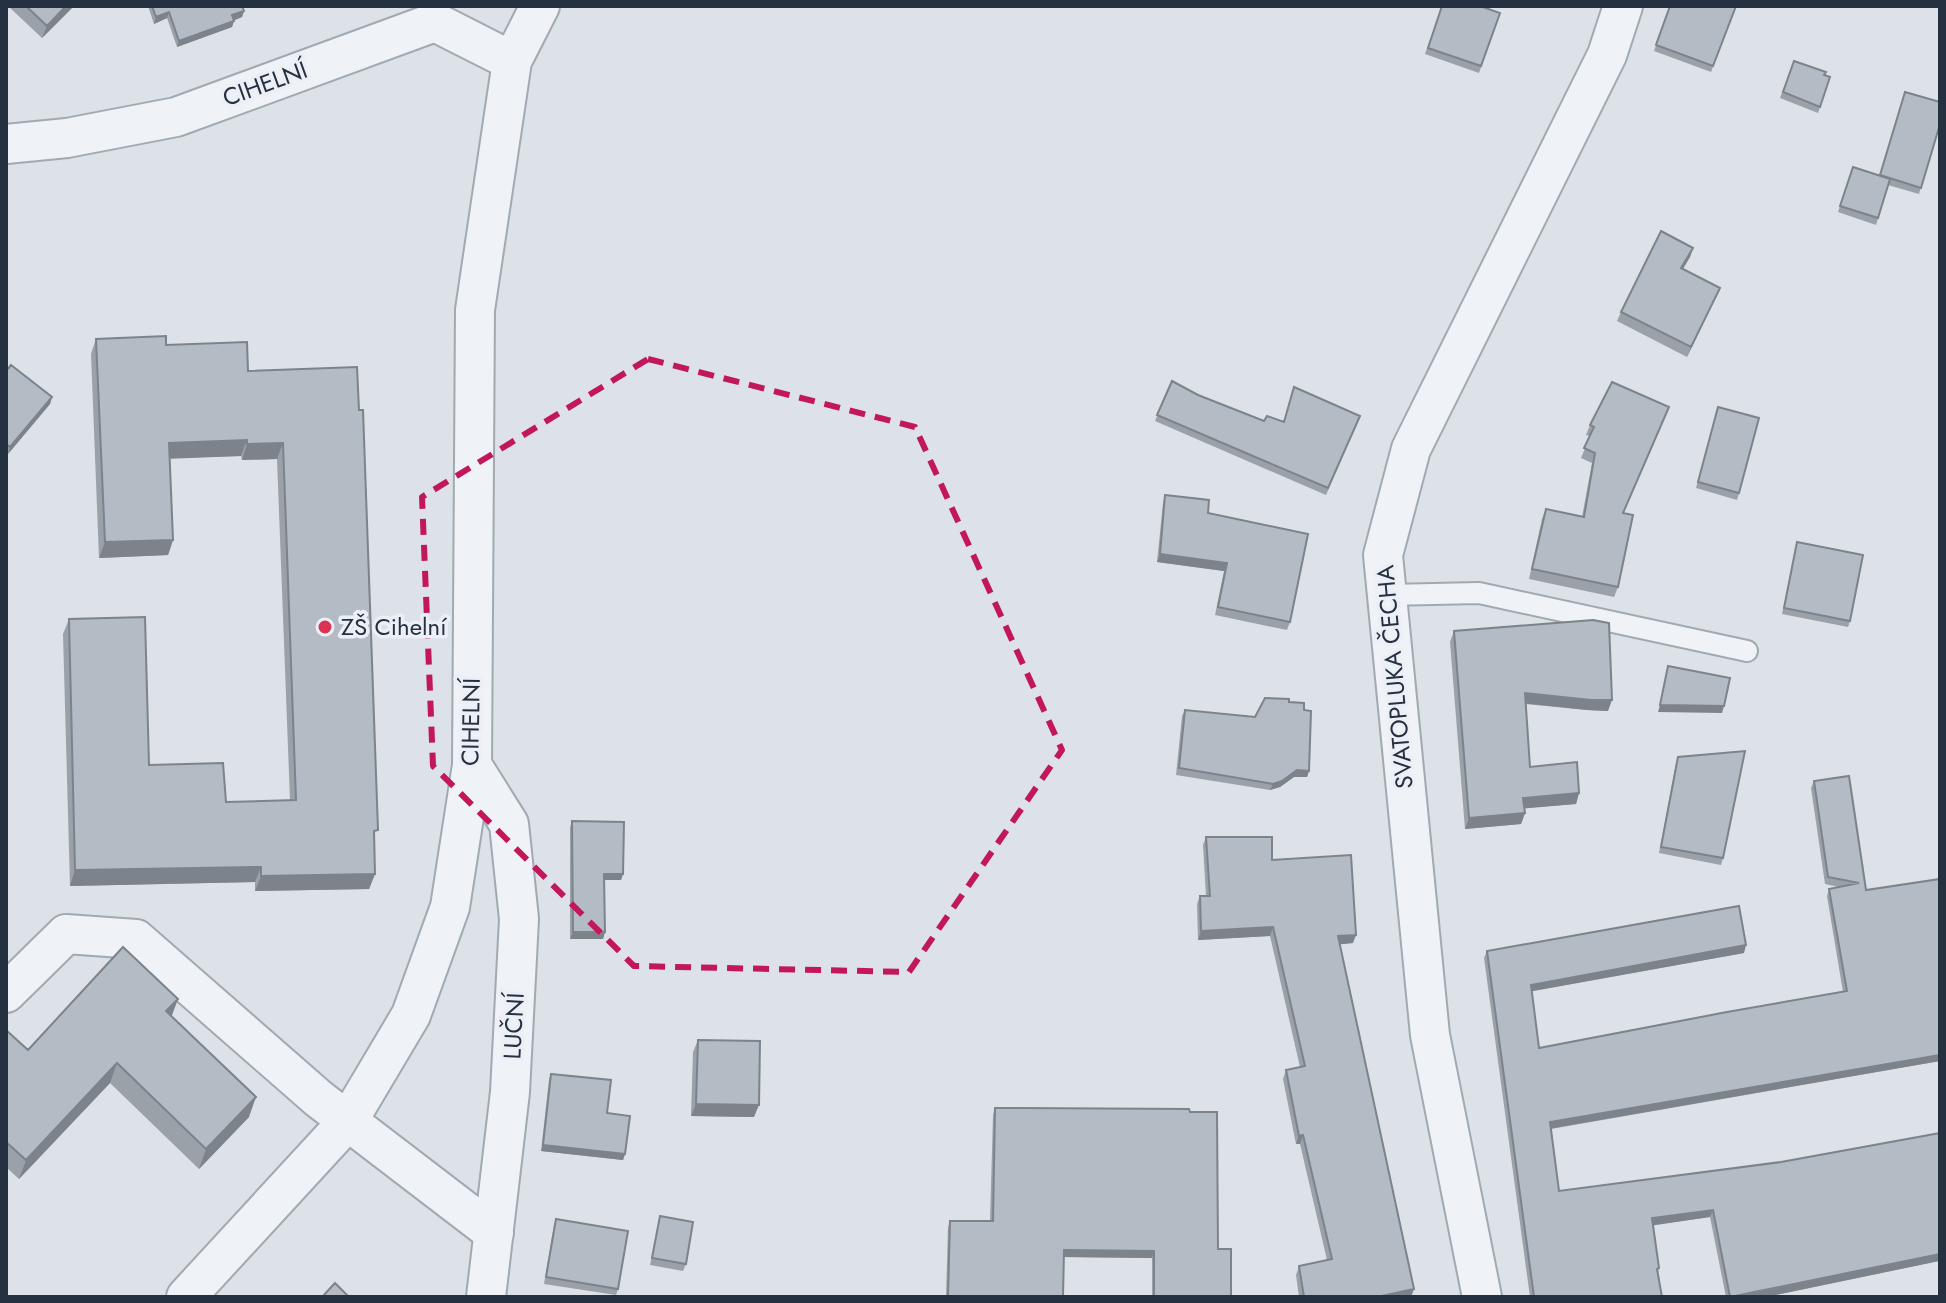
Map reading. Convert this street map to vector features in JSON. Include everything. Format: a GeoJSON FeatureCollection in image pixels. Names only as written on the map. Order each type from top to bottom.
{"type":"FeatureCollection","features":[{"type":"Feature","properties":{"kind":"street","name":"CIHELNÍ"},"geometry":{"type":"LineString","coordinates":[[191,1292],[348,1121],[411,1015],[450,907],[472,765],[475,310],[512,61],[540,6]]}},
{"type":"Feature","properties":{"kind":"street","name":"SVATOPLUKA ČECHA"},"geometry":{"type":"LineString","coordinates":[[1482,1297],[1430,1035],[1383,555],[1411,449],[1607,55],[1623,6]]}},
{"type":"Feature","properties":{"kind":"street","name":"CIHELNÍ"},"geometry":{"type":"LineString","coordinates":[[6,144],[67,138],[176,117],[435,22],[512,61]]}},
{"type":"Feature","properties":{"kind":"street","name":"LUČNÍ"},"geometry":{"type":"LineString","coordinates":[[472,765],[509,824],[519,919],[510,1092],[486,1297]]}},
{"type":"Feature","properties":{"kind":"street"},"geometry":{"type":"LineString","coordinates":[[6,993],[66,934],[136,939],[319,1099],[494,1233]]}},
{"type":"Feature","properties":{"kind":"street"},"geometry":{"type":"LineString","coordinates":[[155,1297],[191,1292]]}},
{"type":"Feature","properties":{"kind":"lane"},"geometry":{"type":"LineString","coordinates":[[1387,595],[1479,593],[1747,651]]}},
{"type":"Feature","properties":{"kind":"highlighted area"},"geometry":{"type":"Polygon","coordinates":[[[648,359],[915,427],[1062,750],[909,972],[634,966],[433,766],[422,497],[648,359]]]}},
{"type":"Feature","properties":{"kind":"building"},"geometry":{"type":"Polygon","coordinates":[[[26,6],[66,6],[47,26],[26,6]]]}},
{"type":"Feature","properties":{"kind":"building"},"geometry":{"type":"Polygon","coordinates":[[[152,6],[242,6],[244,11],[232,15],[234,21],[179,41],[169,12],[156,17],[152,6]]]}},
{"type":"Feature","properties":{"kind":"building"},"geometry":{"type":"Polygon","coordinates":[[[1442,6],[1480,6],[1500,13],[1481,66],[1428,48],[1442,6]]]}},
{"type":"Feature","properties":{"kind":"building"},"geometry":{"type":"Polygon","coordinates":[[[1670,6],[1736,6],[1713,66],[1656,45],[1670,6]]]}},
{"type":"Feature","properties":{"kind":"building"},"geometry":{"type":"Polygon","coordinates":[[[1794,61],[1826,72],[1824,75],[1830,77],[1820,107],[1783,92],[1794,61]]]}},
{"type":"Feature","properties":{"kind":"building"},"geometry":{"type":"Polygon","coordinates":[[[1905,92],[1940,102],[1940,124],[1921,188],[1880,175],[1905,92]]]}},
{"type":"Feature","properties":{"kind":"building"},"geometry":{"type":"Polygon","coordinates":[[[1853,167],[1890,179],[1878,218],[1840,206],[1853,167]]]}},
{"type":"Feature","properties":{"kind":"building"},"geometry":{"type":"Polygon","coordinates":[[[1661,231],[1693,248],[1681,268],[1720,288],[1691,347],[1621,312],[1661,231]]]}},
{"type":"Feature","properties":{"kind":"building"},"geometry":{"type":"Polygon","coordinates":[[[166,336],[166,345],[247,342],[248,371],[357,367],[359,410],[363,410],[378,830],[374,831],[375,874],[261,876],[261,867],[75,870],[69,619],[145,617],[149,765],[223,763],[226,802],[296,800],[283,443],[247,444],[247,440],[169,443],[173,540],[105,542],[96,339],[166,336]]]}},
{"type":"Feature","properties":{"kind":"building"},"geometry":{"type":"Polygon","coordinates":[[[11,365],[52,397],[10,447],[6,444],[6,371],[11,365]]]}},
{"type":"Feature","properties":{"kind":"building"},"geometry":{"type":"Polygon","coordinates":[[[1172,381],[1198,395],[1264,421],[1267,416],[1284,422],[1294,387],[1360,416],[1328,488],[1157,415],[1172,381]]]}},
{"type":"Feature","properties":{"kind":"building"},"geometry":{"type":"Polygon","coordinates":[[[1612,382],[1669,407],[1623,513],[1633,515],[1618,587],[1532,569],[1546,509],[1584,517],[1595,453],[1584,448],[1594,427],[1590,425],[1612,382]]]}},
{"type":"Feature","properties":{"kind":"building"},"geometry":{"type":"Polygon","coordinates":[[[1718,407],[1759,418],[1739,493],[1698,482],[1718,407]]]}},
{"type":"Feature","properties":{"kind":"building"},"geometry":{"type":"Polygon","coordinates":[[[1165,495],[1209,500],[1208,513],[1308,534],[1290,622],[1218,607],[1227,563],[1160,554],[1165,495]]]}},
{"type":"Feature","properties":{"kind":"building"},"geometry":{"type":"Polygon","coordinates":[[[1797,542],[1863,555],[1850,621],[1784,608],[1797,542]]]}},
{"type":"Feature","properties":{"kind":"building"},"geometry":{"type":"Polygon","coordinates":[[[1593,620],[1609,623],[1612,700],[1525,693],[1530,767],[1577,762],[1579,793],[1523,798],[1525,813],[1469,818],[1454,631],[1593,620]]]}},
{"type":"Feature","properties":{"kind":"building"},"geometry":{"type":"Polygon","coordinates":[[[1668,666],[1730,678],[1724,706],[1660,705],[1668,666]]]}},
{"type":"Feature","properties":{"kind":"building"},"geometry":{"type":"Polygon","coordinates":[[[1265,698],[1304,703],[1304,710],[1311,711],[1309,771],[1297,770],[1273,784],[1179,768],[1185,710],[1255,717],[1265,698]]]}},
{"type":"Feature","properties":{"kind":"building"},"geometry":{"type":"Polygon","coordinates":[[[1745,751],[1723,858],[1661,847],[1678,757],[1745,751]]]}},
{"type":"Feature","properties":{"kind":"building"},"geometry":{"type":"Polygon","coordinates":[[[1849,776],[1866,890],[1940,879],[1940,1055],[1550,1122],[1559,1191],[1781,1162],[1940,1133],[1940,1254],[1730,1297],[1713,1210],[1652,1218],[1662,1297],[1534,1297],[1487,951],[1739,906],[1746,945],[1531,985],[1539,1048],[1847,991],[1829,889],[1859,883],[1828,877],[1814,781],[1849,776]]]}},
{"type":"Feature","properties":{"kind":"building"},"geometry":{"type":"Polygon","coordinates":[[[572,821],[624,822],[623,874],[604,874],[605,932],[573,932],[572,821]]]}},
{"type":"Feature","properties":{"kind":"building"},"geometry":{"type":"Polygon","coordinates":[[[1206,837],[1272,837],[1272,860],[1351,855],[1356,935],[1338,936],[1414,1289],[1377,1297],[1304,1297],[1299,1266],[1332,1259],[1303,1135],[1299,1136],[1286,1070],[1305,1066],[1273,927],[1201,931],[1200,896],[1210,896],[1206,837]]]}},
{"type":"Feature","properties":{"kind":"building"},"geometry":{"type":"Polygon","coordinates":[[[123,947],[178,999],[166,1011],[256,1097],[206,1149],[117,1063],[26,1160],[6,1142],[6,1030],[28,1050],[123,947]]]}},
{"type":"Feature","properties":{"kind":"building"},"geometry":{"type":"Polygon","coordinates":[[[698,1040],[760,1041],[759,1105],[696,1104],[698,1040]]]}},
{"type":"Feature","properties":{"kind":"building"},"geometry":{"type":"Polygon","coordinates":[[[551,1074],[611,1080],[607,1113],[630,1116],[625,1154],[543,1145],[551,1074]]]}},
{"type":"Feature","properties":{"kind":"building"},"geometry":{"type":"Polygon","coordinates":[[[995,1108],[1189,1109],[1190,1112],[1217,1112],[1218,1249],[1231,1249],[1231,1297],[1154,1297],[1154,1251],[1064,1250],[1063,1297],[948,1297],[950,1221],[993,1221],[995,1108]]]}},
{"type":"Feature","properties":{"kind":"building"},"geometry":{"type":"Polygon","coordinates":[[[660,1216],[693,1222],[686,1264],[652,1258],[660,1216]]]}},
{"type":"Feature","properties":{"kind":"building"},"geometry":{"type":"Polygon","coordinates":[[[556,1219],[628,1231],[618,1289],[546,1277],[556,1219]]]}},
{"type":"Feature","properties":{"kind":"building"},"geometry":{"type":"Polygon","coordinates":[[[335,1283],[349,1297],[322,1297],[335,1283]]]}},
{"type":"Feature","properties":{"kind":"place","name":"ZŠ Cihelní"},"geometry":{"type":"Point","coordinates":[325,627]}}]}
